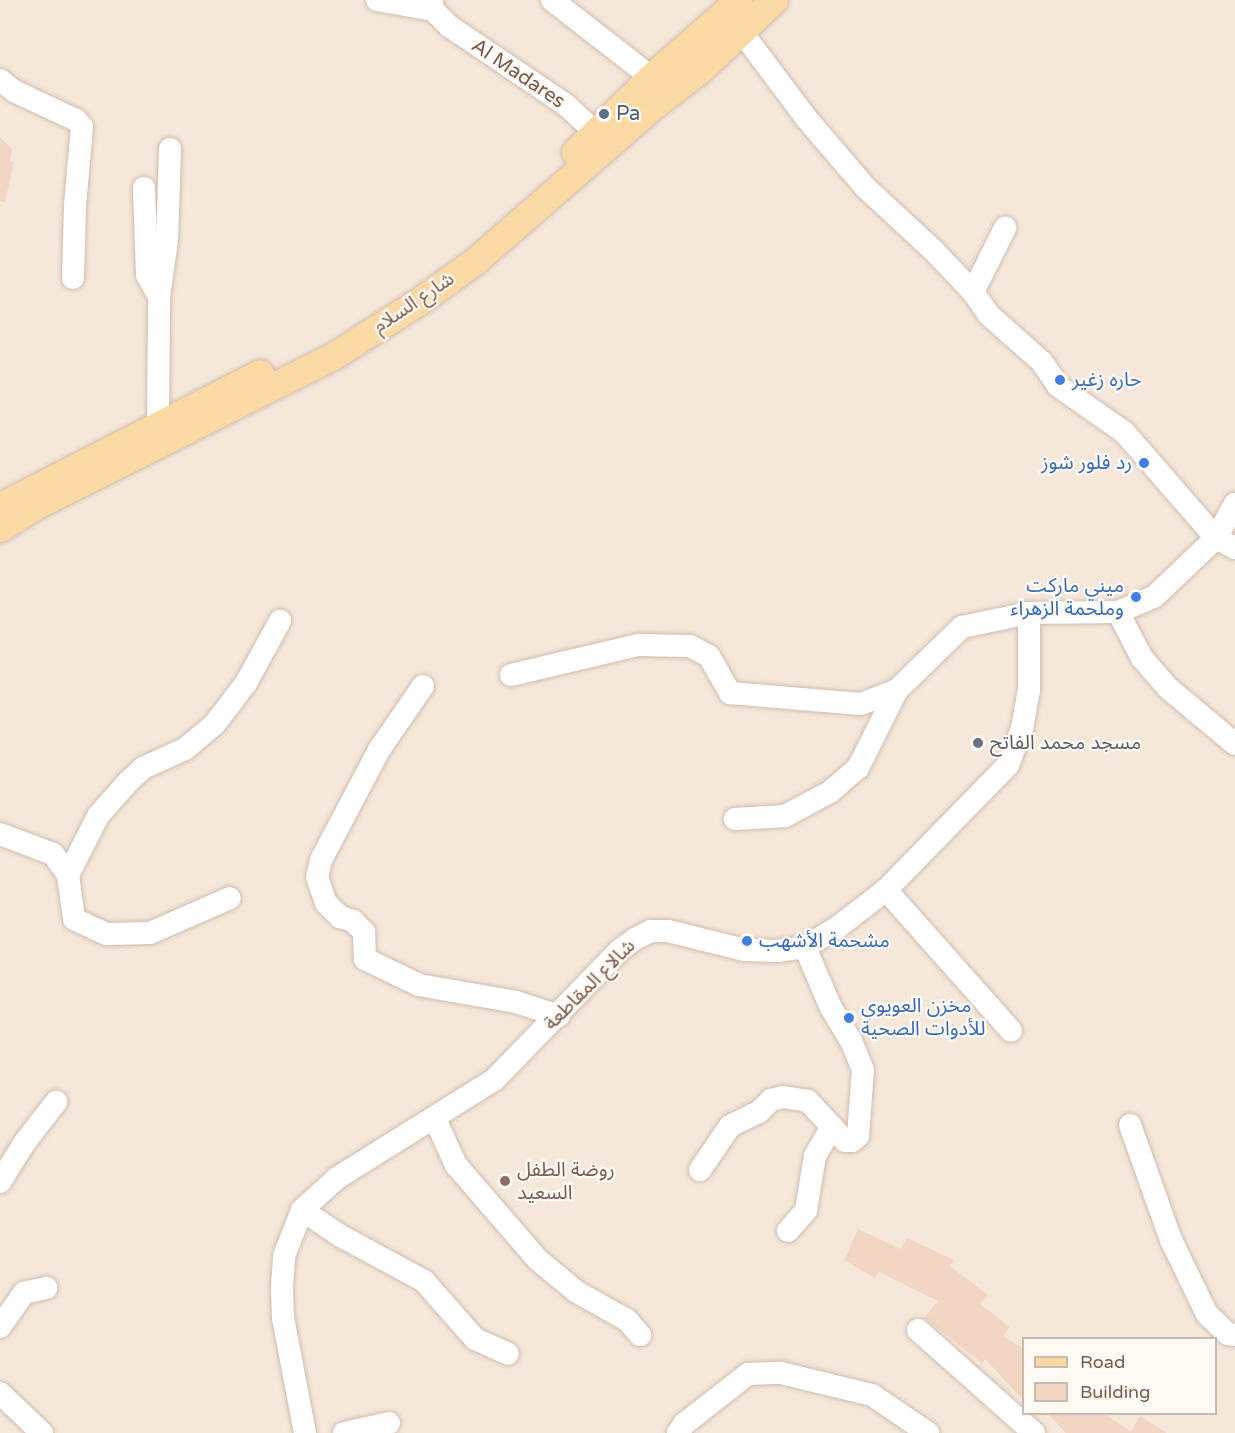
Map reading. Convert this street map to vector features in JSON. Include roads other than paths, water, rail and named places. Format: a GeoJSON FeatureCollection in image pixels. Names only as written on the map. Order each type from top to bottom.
{"type":"FeatureCollection","features":[{"type":"Feature","properties":{"kind":"main road","name":"شارع السلام"},"geometry":{"type":"LineString","coordinates":[[0,528],[35,506],[334,355],[372,332],[475,261],[602,138],[651,77],[739,0]]}},
{"type":"Feature","properties":{"kind":"main road","name":"شارع السلام"},"geometry":{"type":"LineString","coordinates":[[0,506],[158,423],[315,345],[403,292],[464,248],[549,177],[702,68],[774,0]]}},
{"type":"Feature","properties":{"kind":"street"},"geometry":{"type":"LineString","coordinates":[[377,0],[432,5]]}},
{"type":"Feature","properties":{"kind":"street"},"geometry":{"type":"LineString","coordinates":[[552,0],[651,77]]}},
{"type":"Feature","properties":{"kind":"street","name":"Al Madares"},"geometry":{"type":"LineString","coordinates":[[432,5],[456,31],[566,105],[602,138]]}},
{"type":"Feature","properties":{"kind":"street"},"geometry":{"type":"LineString","coordinates":[[741,31],[806,118],[866,188],[974,292],[989,315],[1042,362],[1058,386],[1124,432],[1225,543]]}},
{"type":"Feature","properties":{"kind":"street"},"geometry":{"type":"LineString","coordinates":[[0,80],[14,91],[81,125],[73,278]]}},
{"type":"Feature","properties":{"kind":"street"},"geometry":{"type":"LineString","coordinates":[[158,423],[159,297],[167,240],[170,149]]}},
{"type":"Feature","properties":{"kind":"street"},"geometry":{"type":"LineString","coordinates":[[144,188],[147,275],[159,297]]}},
{"type":"Feature","properties":{"kind":"street"},"geometry":{"type":"LineString","coordinates":[[974,292],[1005,228]]}},
{"type":"Feature","properties":{"kind":"street"},"geometry":{"type":"LineString","coordinates":[[735,819],[785,816],[830,792],[858,768],[897,690],[962,627],[1029,613],[1118,612],[1154,597],[1225,543],[1235,504]]}},
{"type":"Feature","properties":{"kind":"street"},"geometry":{"type":"LineString","coordinates":[[1118,612],[1142,658],[1168,688],[1235,744]]}},
{"type":"Feature","properties":{"kind":"street","name":"شالاع المقاطعة"},"geometry":{"type":"LineString","coordinates":[[305,1433],[283,1318],[282,1287],[284,1256],[291,1232],[302,1210],[337,1178],[435,1119],[494,1080],[559,1016],[619,951],[634,939],[651,932],[668,931],[745,951],[777,951],[805,947],[838,927],[886,890],[1008,765],[1022,729],[1029,691],[1029,613]]}},
{"type":"Feature","properties":{"kind":"street"},"geometry":{"type":"LineString","coordinates":[[68,875],[98,816],[128,782],[143,768],[185,749],[214,725],[246,683],[280,621]]}},
{"type":"Feature","properties":{"kind":"street"},"geometry":{"type":"LineString","coordinates":[[511,675],[638,645],[690,646],[709,656],[730,693],[861,704],[897,690]]}},
{"type":"Feature","properties":{"kind":"street"},"geometry":{"type":"LineString","coordinates":[[423,686],[379,750],[321,860],[317,877],[326,903],[340,917],[353,921],[364,932],[365,959],[419,985],[516,1002],[559,1016]]}},
{"type":"Feature","properties":{"kind":"street"},"geometry":{"type":"LineString","coordinates":[[0,834],[52,854],[68,875],[74,919],[106,934],[150,933],[230,898]]}},
{"type":"Feature","properties":{"kind":"street"},"geometry":{"type":"LineString","coordinates":[[886,890],[1011,1031]]}},
{"type":"Feature","properties":{"kind":"street"},"geometry":{"type":"LineString","coordinates":[[700,1170],[730,1126],[757,1113],[774,1099],[791,1096],[808,1101],[847,1141],[858,1136],[863,1070],[851,1041],[831,1008],[805,947]]}},
{"type":"Feature","properties":{"kind":"street"},"geometry":{"type":"LineString","coordinates":[[0,1182],[25,1142],[56,1102]]}},
{"type":"Feature","properties":{"kind":"street"},"geometry":{"type":"LineString","coordinates":[[435,1119],[456,1165],[537,1260],[577,1292],[627,1320],[640,1335]]}},
{"type":"Feature","properties":{"kind":"street"},"geometry":{"type":"LineString","coordinates":[[1130,1125],[1171,1240],[1207,1314],[1228,1334],[1235,1335]]}},
{"type":"Feature","properties":{"kind":"street"},"geometry":{"type":"LineString","coordinates":[[788,1231],[806,1210],[815,1156],[832,1126]]}},
{"type":"Feature","properties":{"kind":"street"},"geometry":{"type":"LineString","coordinates":[[302,1210],[339,1235],[424,1281],[475,1339],[508,1354]]}},
{"type":"Feature","properties":{"kind":"street"},"geometry":{"type":"LineString","coordinates":[[0,1327],[24,1293],[46,1288]]}},
{"type":"Feature","properties":{"kind":"street"},"geometry":{"type":"LineString","coordinates":[[918,1330],[1034,1433]]}},
{"type":"Feature","properties":{"kind":"street"},"geometry":{"type":"LineString","coordinates":[[678,1433],[684,1424],[748,1374],[781,1373],[872,1395],[928,1433]]}},
{"type":"Feature","properties":{"kind":"street"},"geometry":{"type":"LineString","coordinates":[[0,1393],[42,1433]]}},
{"type":"Feature","properties":{"kind":"street"},"geometry":{"type":"LineString","coordinates":[[344,1433],[389,1423]]}},
{"type":"Feature","properties":{"kind":"place","name":"Pa"},"geometry":{"type":"Point","coordinates":[604,114]}},
{"type":"Feature","properties":{"kind":"place","name":"حاره زغير"},"geometry":{"type":"Point","coordinates":[1060,380]}},
{"type":"Feature","properties":{"kind":"place","name":"رد فلور شوز"},"geometry":{"type":"Point","coordinates":[1144,463]}},
{"type":"Feature","properties":{"kind":"place","name":"ميني ماركت وملحمة الزهراء"},"geometry":{"type":"Point","coordinates":[1136,597]}},
{"type":"Feature","properties":{"kind":"place","name":"مسجد محمد الفاتح"},"geometry":{"type":"Point","coordinates":[978,743]}},
{"type":"Feature","properties":{"kind":"place","name":"مشحمة الأشهب"},"geometry":{"type":"Point","coordinates":[747,941]}},
{"type":"Feature","properties":{"kind":"place","name":"مخزن العويوي للأدوات الصحية"},"geometry":{"type":"Point","coordinates":[849,1018]}},
{"type":"Feature","properties":{"kind":"place","name":"روضة الطفل السعيد"},"geometry":{"type":"Point","coordinates":[505,1181]}}]}
